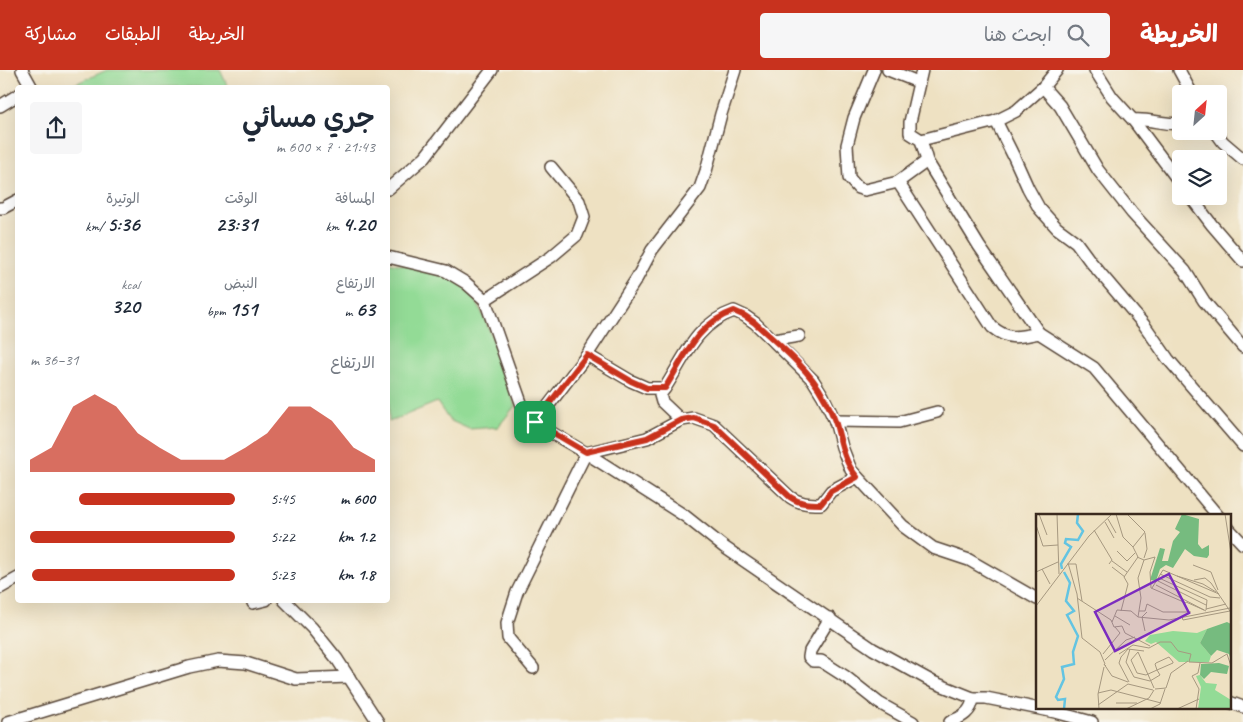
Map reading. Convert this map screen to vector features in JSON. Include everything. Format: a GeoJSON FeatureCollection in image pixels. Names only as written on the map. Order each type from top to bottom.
{"type":"FeatureCollection","features":[{"type":"Feature","properties":{"kind":"street"},"geometry":{"type":"LineString","coordinates":[[22,70],[30,85]]}},
{"type":"Feature","properties":{"kind":"street"},"geometry":{"type":"LineString","coordinates":[[390,187],[425,157],[492,70]]}},
{"type":"Feature","properties":{"kind":"street"},"geometry":{"type":"LineString","coordinates":[[535,422],[587,355],[637,278],[652,250],[700,188],[735,70]]}},
{"type":"Feature","properties":{"kind":"street"},"geometry":{"type":"LineString","coordinates":[[874,70],[854,118],[847,145],[849,178],[858,188],[865,190],[898,182],[927,161]]}},
{"type":"Feature","properties":{"kind":"street"},"geometry":{"type":"LineString","coordinates":[[888,70],[918,82]]}},
{"type":"Feature","properties":{"kind":"street"},"geometry":{"type":"LineString","coordinates":[[922,70],[910,122],[910,133],[922,140],[996,121],[1016,111],[1043,87],[1058,70]]}},
{"type":"Feature","properties":{"kind":"street"},"geometry":{"type":"LineString","coordinates":[[1094,70],[1112,97],[1133,120],[1172,172]]}},
{"type":"Feature","properties":{"kind":"street"},"geometry":{"type":"LineString","coordinates":[[1179,70],[1187,85]]}},
{"type":"Feature","properties":{"kind":"street"},"geometry":{"type":"LineString","coordinates":[[1043,87],[1060,106],[1098,170],[1132,213],[1185,271],[1204,301],[1243,347]]}},
{"type":"Feature","properties":{"kind":"street"},"geometry":{"type":"LineString","coordinates":[[0,106],[15,97]]}},
{"type":"Feature","properties":{"kind":"street"},"geometry":{"type":"LineString","coordinates":[[1133,120],[1141,119],[1172,124]]}},
{"type":"Feature","properties":{"kind":"street"},"geometry":{"type":"LineString","coordinates":[[996,121],[1039,208],[1057,228],[1076,242],[1145,326],[1168,359],[1243,446]]}},
{"type":"Feature","properties":{"kind":"street"},"geometry":{"type":"LineString","coordinates":[[922,140],[927,161],[979,246],[1039,333],[1094,368],[1216,514]]}},
{"type":"Feature","properties":{"kind":"street"},"geometry":{"type":"LineString","coordinates":[[1222,140],[1243,159]]}},
{"type":"Feature","properties":{"kind":"street"},"geometry":{"type":"LineString","coordinates":[[485,300],[551,257],[577,235],[584,217],[579,201],[551,167]]}},
{"type":"Feature","properties":{"kind":"street"},"geometry":{"type":"LineString","coordinates":[[898,182],[992,327],[1002,335],[1018,337],[1039,333]]}},
{"type":"Feature","properties":{"kind":"street"},"geometry":{"type":"LineString","coordinates":[[0,208],[15,202]]}},
{"type":"Feature","properties":{"kind":"street"},"geometry":{"type":"LineString","coordinates":[[1197,205],[1243,261]]}},
{"type":"Feature","properties":{"kind":"street"},"geometry":{"type":"LineString","coordinates":[[390,258],[446,272],[466,282],[485,300],[525,414],[535,422],[586,452],[685,516],[724,547],[874,649],[933,682],[973,698],[986,698],[1036,707]]}},
{"type":"Feature","properties":{"kind":"street"},"geometry":{"type":"LineString","coordinates":[[681,420],[662,402],[660,396],[694,339],[704,328],[723,315],[734,311],[745,316],[774,340],[813,380],[835,421],[851,470],[903,526],[933,548],[969,560],[1036,598]]}},
{"type":"Feature","properties":{"kind":"street"},"geometry":{"type":"LineString","coordinates":[[774,340],[799,336]]}},
{"type":"Feature","properties":{"kind":"street"},"geometry":{"type":"LineString","coordinates":[[587,355],[631,381],[647,388],[665,388]]}},
{"type":"Feature","properties":{"kind":"street"},"geometry":{"type":"LineString","coordinates":[[835,421],[899,422],[937,412]]}},
{"type":"Feature","properties":{"kind":"street"},"geometry":{"type":"LineString","coordinates":[[586,452],[647,438],[681,420],[694,418],[714,425],[797,502],[821,504],[831,491],[857,477]]}},
{"type":"Feature","properties":{"kind":"street"},"geometry":{"type":"LineString","coordinates":[[533,668],[508,638],[507,623],[517,592],[586,452]]}},
{"type":"Feature","properties":{"kind":"street"},"geometry":{"type":"LineString","coordinates":[[1230,530],[1243,544]]}},
{"type":"Feature","properties":{"kind":"street"},"geometry":{"type":"LineString","coordinates":[[0,588],[15,580]]}},
{"type":"Feature","properties":{"kind":"street"},"geometry":{"type":"LineString","coordinates":[[287,603],[312,628],[337,659],[378,722]]}},
{"type":"Feature","properties":{"kind":"street"},"geometry":{"type":"LineString","coordinates":[[830,618],[810,651],[809,657],[813,661],[821,661],[846,677],[879,703],[913,722]]}},
{"type":"Feature","properties":{"kind":"street"},"geometry":{"type":"LineString","coordinates":[[8,722],[189,667],[218,661],[246,663],[296,679],[349,677]]}},
{"type":"Feature","properties":{"kind":"street"},"geometry":{"type":"LineString","coordinates":[[950,722],[968,712],[973,698]]}},
{"type":"Feature","properties":{"kind":"street"},"geometry":{"type":"LineString","coordinates":[[1230,702],[1243,707]]}},
{"type":"Feature","properties":{"kind":"street"},"geometry":{"type":"LineString","coordinates":[[1053,710],[1087,716]]}},
{"type":"Feature","properties":{"kind":"green space"},"geometry":{"type":"Polygon","coordinates":[[[107,70],[220,70],[227,85],[73,85],[107,70]]]}},
{"type":"Feature","properties":{"kind":"green space"},"geometry":{"type":"Polygon","coordinates":[[[390,262],[429,271],[449,278],[467,289],[474,297],[488,326],[515,406],[498,427],[469,429],[449,420],[437,402],[390,422],[390,262]]]}},
{"type":"Feature","properties":{"kind":"route"},"geometry":{"type":"LineString","coordinates":[[734,311],[755,323],[813,380],[835,421],[851,470],[857,477],[831,491],[821,504],[805,504],[797,502],[790,497],[714,425],[694,418],[681,420],[647,438],[586,452],[535,422],[587,355],[631,381],[647,388],[665,388],[682,363],[694,339],[704,328],[723,315],[734,311]]}}]}
